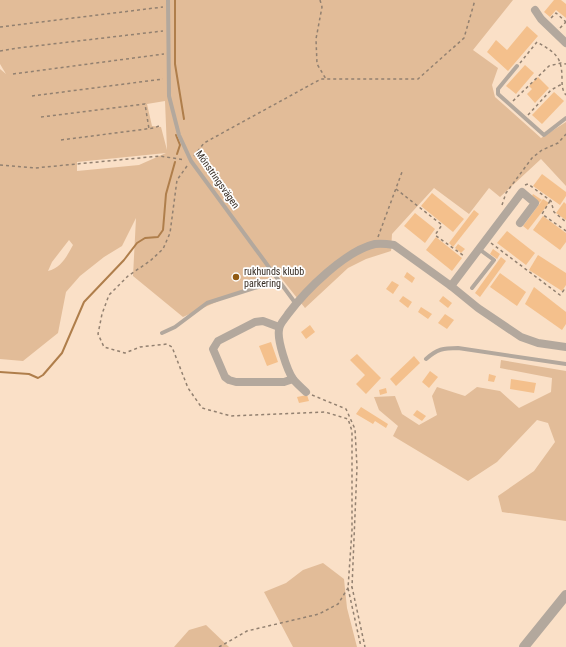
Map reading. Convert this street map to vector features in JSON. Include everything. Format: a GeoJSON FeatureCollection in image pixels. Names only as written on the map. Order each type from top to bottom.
{"type":"FeatureCollection","features":[{"type":"Feature","properties":{"kind":"street"},"geometry":{"type":"LineString","coordinates":[[535,10],[545,24],[566,43]]}},
{"type":"Feature","properties":{"kind":"street"},"geometry":{"type":"LineString","coordinates":[[451,286],[522,192],[535,203],[520,223]]}},
{"type":"Feature","properties":{"kind":"street"},"geometry":{"type":"LineString","coordinates":[[306,392],[293,379],[288,368],[278,336],[279,327],[296,304],[328,272],[339,263],[362,249],[376,244],[383,243],[394,245],[451,286],[478,308],[521,337],[538,343],[566,346]]}},
{"type":"Feature","properties":{"kind":"street"},"geometry":{"type":"LineString","coordinates":[[279,327],[263,321],[255,322],[218,341],[212,349],[225,377],[229,380],[236,382],[284,382],[293,379]]}},
{"type":"Feature","properties":{"kind":"street"},"geometry":{"type":"LineString","coordinates":[[524,647],[565,597]]}},
{"type":"Feature","properties":{"kind":"lane","name":"Mönstringsvägen"},"geometry":{"type":"LineString","coordinates":[[168,0],[169,96],[179,135],[191,161],[296,304]]}},
{"type":"Feature","properties":{"kind":"lane"},"geometry":{"type":"LineString","coordinates":[[517,66],[498,90],[498,94],[544,135],[566,118]]}},
{"type":"Feature","properties":{"kind":"lane"},"geometry":{"type":"LineString","coordinates":[[472,288],[494,260],[479,248]]}},
{"type":"Feature","properties":{"kind":"lane"},"geometry":{"type":"LineString","coordinates":[[162,333],[175,327],[207,303],[254,288],[279,282]]}},
{"type":"Feature","properties":{"kind":"lane"},"geometry":{"type":"LineString","coordinates":[[426,359],[434,352],[441,349],[458,348],[566,364]]}},
{"type":"Feature","properties":{"kind":"path"},"geometry":{"type":"LineString","coordinates":[[320,0],[322,7],[316,39],[317,64],[327,79]]}},
{"type":"Feature","properties":{"kind":"path"},"geometry":{"type":"LineString","coordinates":[[361,647],[348,588],[352,530],[352,431],[348,419],[325,412],[232,416],[202,408],[188,388],[172,347],[167,344],[140,347],[125,353],[104,347],[98,334],[102,314],[109,295],[128,276],[150,261],[163,249],[170,233],[177,180],[204,142],[321,79],[418,79],[464,38],[475,0]]}},
{"type":"Feature","properties":{"kind":"path"},"geometry":{"type":"LineString","coordinates":[[0,27],[168,6]]}},
{"type":"Feature","properties":{"kind":"path"},"geometry":{"type":"LineString","coordinates":[[545,24],[556,13],[566,22]]}},
{"type":"Feature","properties":{"kind":"path"},"geometry":{"type":"LineString","coordinates":[[0,52],[18,48],[168,31]]}},
{"type":"Feature","properties":{"kind":"path"},"geometry":{"type":"LineString","coordinates":[[517,66],[537,42],[558,56],[562,68],[563,90],[566,95]]}},
{"type":"Feature","properties":{"kind":"path"},"geometry":{"type":"LineString","coordinates":[[13,74],[169,54]]}},
{"type":"Feature","properties":{"kind":"path"},"geometry":{"type":"LineString","coordinates":[[510,104],[549,66],[561,63],[566,64]]}},
{"type":"Feature","properties":{"kind":"path"},"geometry":{"type":"LineString","coordinates":[[32,96],[163,79]]}},
{"type":"Feature","properties":{"kind":"path"},"geometry":{"type":"LineString","coordinates":[[526,118],[551,90],[562,84]]}},
{"type":"Feature","properties":{"kind":"path"},"geometry":{"type":"LineString","coordinates":[[41,117],[145,104],[149,129]]}},
{"type":"Feature","properties":{"kind":"path"},"geometry":{"type":"LineString","coordinates":[[61,140],[149,129],[159,126]]}},
{"type":"Feature","properties":{"kind":"path"},"geometry":{"type":"LineString","coordinates":[[501,219],[502,207],[506,193],[532,158],[542,150],[558,143],[566,134]]}},
{"type":"Feature","properties":{"kind":"path"},"geometry":{"type":"LineString","coordinates":[[0,165],[35,168],[160,156],[191,161]]}},
{"type":"Feature","properties":{"kind":"path"},"geometry":{"type":"LineString","coordinates":[[376,244],[402,172]]}},
{"type":"Feature","properties":{"kind":"path"},"geometry":{"type":"LineString","coordinates":[[522,192],[525,185],[528,184],[551,201],[554,212],[566,222]]}},
{"type":"Feature","properties":{"kind":"path"},"geometry":{"type":"LineString","coordinates":[[396,189],[442,225],[435,235],[465,257]]}},
{"type":"Feature","properties":{"kind":"path"},"geometry":{"type":"LineString","coordinates":[[551,201],[542,214],[566,231]]}},
{"type":"Feature","properties":{"kind":"path"},"geometry":{"type":"LineString","coordinates":[[486,239],[560,295],[564,290],[566,292]]}},
{"type":"Feature","properties":{"kind":"path"},"geometry":{"type":"LineString","coordinates":[[306,392],[346,409],[355,429],[357,467],[352,587],[365,647]]}},
{"type":"Feature","properties":{"kind":"path"},"geometry":{"type":"LineString","coordinates":[[220,647],[247,632],[319,614],[338,604],[348,588],[352,587]]}},
{"type":"Feature","properties":{"kind":"shaded area"},"geometry":{"type":"Polygon","coordinates":[[[0,0],[513,0],[473,50],[498,68],[492,85],[495,97],[541,138],[566,122],[566,186],[541,159],[500,197],[489,188],[469,214],[434,188],[392,234],[391,251],[366,259],[348,268],[305,308],[278,274],[183,317],[133,276],[136,218],[122,246],[104,257],[80,276],[66,292],[58,333],[23,361],[0,359],[0,69],[6,74],[0,64],[0,0]],[[165,101],[147,104],[152,126],[161,127],[167,150],[165,101]],[[166,153],[77,162],[77,171],[139,165],[166,153]],[[69,240],[52,262],[48,271],[57,267],[66,257],[73,245],[69,240]]]}},
{"type":"Feature","properties":{"kind":"shaded area"},"geometry":{"type":"Polygon","coordinates":[[[501,360],[566,371],[566,521],[502,512],[498,496],[534,471],[555,442],[548,423],[537,420],[497,462],[468,481],[393,436],[398,426],[379,410],[374,397],[395,396],[402,414],[419,425],[437,415],[432,396],[437,387],[465,396],[477,387],[500,391],[519,408],[551,392],[552,378],[500,368],[501,360]]]}},
{"type":"Feature","properties":{"kind":"shaded area"},"geometry":{"type":"Polygon","coordinates":[[[323,563],[344,579],[347,608],[357,647],[293,647],[264,592],[286,583],[303,570],[323,563]]]}},
{"type":"Feature","properties":{"kind":"shaded area"},"geometry":{"type":"Polygon","coordinates":[[[206,625],[229,647],[174,647],[189,630],[206,625]]]}},
{"type":"Feature","properties":{"kind":"building"},"geometry":{"type":"Polygon","coordinates":[[[554,0],[561,0],[566,4],[566,18],[556,10],[550,17],[544,12],[554,0]]]}},
{"type":"Feature","properties":{"kind":"building"},"geometry":{"type":"Polygon","coordinates":[[[527,26],[538,36],[508,71],[487,52],[496,40],[507,50],[527,26]]]}},
{"type":"Feature","properties":{"kind":"building"},"geometry":{"type":"Polygon","coordinates":[[[525,65],[534,73],[516,94],[506,86],[525,65]]]}},
{"type":"Feature","properties":{"kind":"building"},"geometry":{"type":"Polygon","coordinates":[[[538,77],[549,88],[535,103],[527,94],[532,89],[529,86],[538,77]]]}},
{"type":"Feature","properties":{"kind":"building"},"geometry":{"type":"Polygon","coordinates":[[[554,92],[564,101],[542,124],[532,115],[554,92]]]}},
{"type":"Feature","properties":{"kind":"building"},"geometry":{"type":"Polygon","coordinates":[[[542,174],[566,192],[566,196],[560,205],[533,186],[542,174]]]}},
{"type":"Feature","properties":{"kind":"building"},"geometry":{"type":"Polygon","coordinates":[[[432,193],[464,219],[453,232],[421,206],[432,193]]]}},
{"type":"Feature","properties":{"kind":"building"},"geometry":{"type":"Polygon","coordinates":[[[533,194],[542,200],[538,204],[531,198],[533,194]]]}},
{"type":"Feature","properties":{"kind":"building"},"geometry":{"type":"Polygon","coordinates":[[[543,199],[549,203],[528,230],[523,226],[543,199]]]}},
{"type":"Feature","properties":{"kind":"building"},"geometry":{"type":"Polygon","coordinates":[[[564,202],[566,204],[566,220],[556,213],[564,202]]]}},
{"type":"Feature","properties":{"kind":"building"},"geometry":{"type":"Polygon","coordinates":[[[474,210],[479,214],[453,247],[449,243],[474,210]]]}},
{"type":"Feature","properties":{"kind":"building"},"geometry":{"type":"Polygon","coordinates":[[[415,213],[435,229],[425,243],[404,226],[415,213]]]}},
{"type":"Feature","properties":{"kind":"building"},"geometry":{"type":"Polygon","coordinates":[[[543,216],[566,233],[566,242],[560,250],[533,230],[543,216]]]}},
{"type":"Feature","properties":{"kind":"building"},"geometry":{"type":"Polygon","coordinates":[[[507,231],[535,253],[526,265],[497,243],[507,231]]]}},
{"type":"Feature","properties":{"kind":"building"},"geometry":{"type":"Polygon","coordinates":[[[436,237],[462,258],[452,271],[426,250],[436,237]]]}},
{"type":"Feature","properties":{"kind":"building"},"geometry":{"type":"Polygon","coordinates":[[[458,244],[465,249],[461,253],[455,248],[458,244]]]}},
{"type":"Feature","properties":{"kind":"building"},"geometry":{"type":"Polygon","coordinates":[[[493,249],[500,254],[497,259],[490,254],[493,249]]]}},
{"type":"Feature","properties":{"kind":"building"},"geometry":{"type":"Polygon","coordinates":[[[538,255],[566,273],[566,285],[562,291],[529,270],[538,255]]]}},
{"type":"Feature","properties":{"kind":"building"},"geometry":{"type":"Polygon","coordinates":[[[501,257],[506,261],[480,297],[475,293],[501,257]]]}},
{"type":"Feature","properties":{"kind":"building"},"geometry":{"type":"Polygon","coordinates":[[[407,272],[415,278],[412,283],[404,277],[407,272]]]}},
{"type":"Feature","properties":{"kind":"building"},"geometry":{"type":"Polygon","coordinates":[[[500,273],[526,292],[517,306],[490,287],[500,273]]]}},
{"type":"Feature","properties":{"kind":"building"},"geometry":{"type":"Polygon","coordinates":[[[392,281],[399,285],[393,294],[386,289],[392,281]]]}},
{"type":"Feature","properties":{"kind":"building"},"geometry":{"type":"Polygon","coordinates":[[[534,287],[566,312],[566,324],[562,330],[525,304],[534,287]]]}},
{"type":"Feature","properties":{"kind":"building"},"geometry":{"type":"Polygon","coordinates":[[[403,296],[412,302],[408,308],[399,301],[403,296]]]}},
{"type":"Feature","properties":{"kind":"building"},"geometry":{"type":"Polygon","coordinates":[[[443,296],[452,303],[448,308],[439,301],[443,296]]]}},
{"type":"Feature","properties":{"kind":"building"},"geometry":{"type":"Polygon","coordinates":[[[421,307],[432,314],[428,319],[418,312],[421,307]]]}},
{"type":"Feature","properties":{"kind":"building"},"geometry":{"type":"Polygon","coordinates":[[[445,314],[454,320],[447,329],[438,323],[445,314]]]}},
{"type":"Feature","properties":{"kind":"building"},"geometry":{"type":"Polygon","coordinates":[[[310,325],[315,332],[306,339],[301,332],[310,325]]]}},
{"type":"Feature","properties":{"kind":"building"},"geometry":{"type":"Polygon","coordinates":[[[271,342],[278,362],[267,366],[259,346],[271,342]]]}},
{"type":"Feature","properties":{"kind":"building"},"geometry":{"type":"Polygon","coordinates":[[[357,354],[381,378],[366,394],[356,384],[365,375],[350,360],[357,354]]]}},
{"type":"Feature","properties":{"kind":"building"},"geometry":{"type":"Polygon","coordinates":[[[414,356],[420,363],[396,386],[390,379],[414,356]]]}},
{"type":"Feature","properties":{"kind":"building"},"geometry":{"type":"Polygon","coordinates":[[[430,371],[438,377],[429,388],[422,382],[430,371]]]}},
{"type":"Feature","properties":{"kind":"building"},"geometry":{"type":"Polygon","coordinates":[[[489,374],[496,376],[494,382],[488,381],[489,374]]]}},
{"type":"Feature","properties":{"kind":"building"},"geometry":{"type":"Polygon","coordinates":[[[511,379],[536,383],[534,393],[510,389],[511,379]]]}},
{"type":"Feature","properties":{"kind":"building"},"geometry":{"type":"Polygon","coordinates":[[[386,388],[387,393],[380,395],[379,390],[386,388]]]}},
{"type":"Feature","properties":{"kind":"building"},"geometry":{"type":"Polygon","coordinates":[[[307,395],[309,401],[299,403],[297,397],[307,395]]]}},
{"type":"Feature","properties":{"kind":"building"},"geometry":{"type":"Polygon","coordinates":[[[361,407],[388,424],[386,428],[375,421],[373,424],[356,414],[361,407]]]}},
{"type":"Feature","properties":{"kind":"building"},"geometry":{"type":"Polygon","coordinates":[[[417,410],[426,416],[422,421],[413,415],[417,410]]]}},
{"type":"Feature","properties":{"kind":"waterway"},"geometry":{"type":"LineString","coordinates":[[175,0],[175,64],[184,119]]}},
{"type":"Feature","properties":{"kind":"waterway"},"geometry":{"type":"LineString","coordinates":[[176,135],[180,145],[177,154]]}},
{"type":"Feature","properties":{"kind":"waterway"},"geometry":{"type":"LineString","coordinates":[[0,372],[29,374],[38,378],[43,375],[62,353],[84,302],[124,260],[137,243],[145,238],[158,237],[163,230],[166,194],[175,162]]}},
{"type":"Feature","properties":{"kind":"place","name":"rukhunds klubb parkering"},"geometry":{"type":"Point","coordinates":[236,277]}}]}
